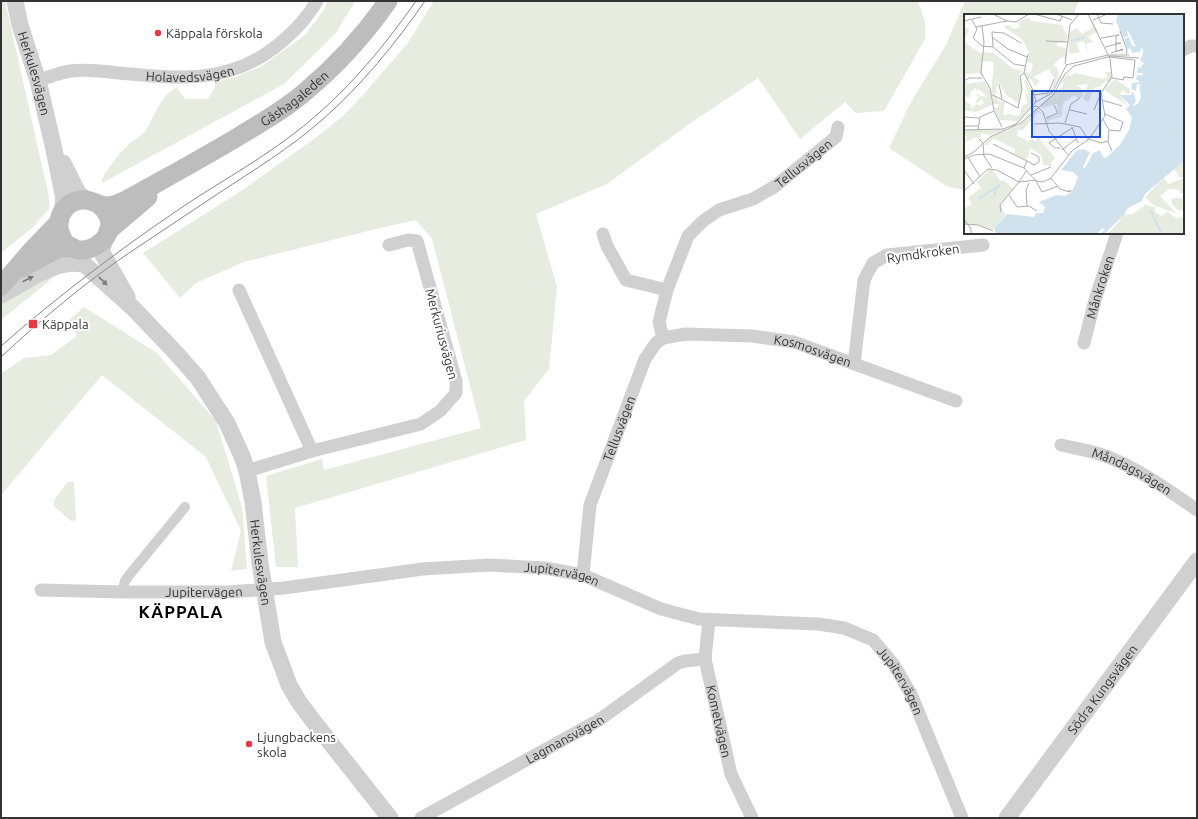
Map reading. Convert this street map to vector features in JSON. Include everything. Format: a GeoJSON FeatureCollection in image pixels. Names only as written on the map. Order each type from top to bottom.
{"type":"FeatureCollection","features":[{"type":"Feature","properties":{"kind":"main road","name":"Gåshagaleden"},"geometry":{"type":"LineString","coordinates":[[7,280],[67,206],[74,201],[92,202],[106,206],[121,202],[180,170],[271,117],[306,91],[333,66],[388,1]]}},
{"type":"Feature","properties":{"kind":"main road","name":"Gåshagaleden"},"geometry":{"type":"LineString","coordinates":[[7,280],[59,248],[78,253],[100,244],[107,234],[180,170]]}},
{"type":"Feature","properties":{"kind":"main road"},"geometry":{"type":"LineString","coordinates":[[92,202],[104,209],[108,216],[109,223],[107,234]]}},
{"type":"Feature","properties":{"kind":"main road"},"geometry":{"type":"LineString","coordinates":[[60,216],[61,236],[65,242],[78,253]]}},
{"type":"Feature","properties":{"kind":"street","name":"Herkulesvägen"},"geometry":{"type":"LineString","coordinates":[[15,1],[20,25],[38,81],[53,145],[64,199],[60,216]]}},
{"type":"Feature","properties":{"kind":"street","name":"Holavedsvägen"},"geometry":{"type":"LineString","coordinates":[[38,81],[58,74],[77,70],[185,78],[213,75],[235,69],[253,62],[285,39],[299,26],[317,1]]}},
{"type":"Feature","properties":{"kind":"street"},"geometry":{"type":"LineString","coordinates":[[1184,50],[1191,46],[1197,46]]}},
{"type":"Feature","properties":{"kind":"street","name":"Tellusvägen"},"geometry":{"type":"LineString","coordinates":[[583,575],[590,505],[645,359],[656,343],[663,338],[660,322],[667,290],[688,236],[703,221],[719,210],[752,199],[774,187],[836,137],[838,126]]}},
{"type":"Feature","properties":{"kind":"street","name":"Herkulesvägen"},"geometry":{"type":"LineString","coordinates":[[53,145],[78,192],[92,202]]}},
{"type":"Feature","properties":{"kind":"street","name":"Herkulesvägen"},"geometry":{"type":"LineString","coordinates":[[107,234],[102,253],[133,308]]}},
{"type":"Feature","properties":{"kind":"street"},"geometry":{"type":"LineString","coordinates":[[603,234],[607,246],[626,280],[667,290]]}},
{"type":"Feature","properties":{"kind":"street","name":"Månkroken"},"geometry":{"type":"LineString","coordinates":[[1084,343],[1096,300],[1118,234]]}},
{"type":"Feature","properties":{"kind":"street","name":"Merkuriusvägen"},"geometry":{"type":"LineString","coordinates":[[247,471],[312,452],[421,424],[440,411],[456,393],[456,381],[417,241],[408,240],[389,245]]}},
{"type":"Feature","properties":{"kind":"street","name":"Rymdkroken"},"geometry":{"type":"LineString","coordinates":[[854,364],[864,280],[873,263],[887,255],[983,245]]}},
{"type":"Feature","properties":{"kind":"street","name":"Herkulesvägen"},"geometry":{"type":"LineString","coordinates":[[78,253],[180,357],[205,388],[227,423],[247,471],[253,502],[260,563],[273,642],[289,685],[299,702],[314,722],[390,818]]}},
{"type":"Feature","properties":{"kind":"street"},"geometry":{"type":"LineString","coordinates":[[1,295],[38,274],[57,266],[71,263],[78,253]]}},
{"type":"Feature","properties":{"kind":"street"},"geometry":{"type":"LineString","coordinates":[[239,290],[312,452]]}},
{"type":"Feature","properties":{"kind":"street","name":"Kosmosvägen"},"geometry":{"type":"LineString","coordinates":[[663,338],[686,334],[752,336],[794,342],[956,401]]}},
{"type":"Feature","properties":{"kind":"street","name":"Måndagsvägen"},"geometry":{"type":"LineString","coordinates":[[1061,445],[1100,454],[1122,463],[1166,488],[1197,510]]}},
{"type":"Feature","properties":{"kind":"street"},"geometry":{"type":"LineString","coordinates":[[122,592],[125,581],[130,574],[185,507]]}},
{"type":"Feature","properties":{"kind":"street","name":"Södra Kungsvägen"},"geometry":{"type":"LineString","coordinates":[[1007,818],[1197,561]]}},
{"type":"Feature","properties":{"kind":"street","name":"Jupitervägen"},"geometry":{"type":"LineString","coordinates":[[40,590],[216,592],[284,588],[423,569],[489,565],[545,568],[583,575],[661,609],[699,619],[818,624],[844,628],[874,640],[894,665],[911,694],[962,818]]}},
{"type":"Feature","properties":{"kind":"street","name":"Kometvägen"},"geometry":{"type":"LineString","coordinates":[[709,620],[705,659],[731,774],[752,818]]}},
{"type":"Feature","properties":{"kind":"street","name":"Lagmansvägen"},"geometry":{"type":"LineString","coordinates":[[421,818],[599,720],[678,663],[705,659]]}},
{"type":"Feature","properties":{"kind":"shaded area"},"geometry":{"type":"Polygon","coordinates":[[[1,1],[5,1],[49,197],[49,209],[33,227],[1,253],[1,1]]]}},
{"type":"Feature","properties":{"kind":"shaded area"},"geometry":{"type":"Polygon","coordinates":[[[328,1],[355,1],[336,33],[284,84],[104,182],[101,182],[121,153],[129,144],[146,130],[163,100],[172,91],[177,88],[185,99],[208,99],[215,87],[215,82],[236,77],[262,66],[305,35],[323,11],[328,1]]]}},
{"type":"Feature","properties":{"kind":"shaded area"},"geometry":{"type":"Polygon","coordinates":[[[434,1],[918,1],[925,21],[925,39],[884,111],[856,113],[845,102],[800,139],[758,78],[692,122],[607,184],[536,214],[557,287],[549,369],[524,401],[526,440],[295,508],[298,567],[276,567],[266,476],[322,459],[324,470],[481,428],[432,239],[416,220],[380,228],[244,262],[196,283],[180,298],[143,253],[241,191],[318,136],[343,116],[407,44],[434,1]]]}},
{"type":"Feature","properties":{"kind":"shaded area"},"geometry":{"type":"Polygon","coordinates":[[[965,1],[1079,1],[1073,14],[964,14],[964,190],[948,187],[889,148],[912,100],[946,45],[965,1]]]}},
{"type":"Feature","properties":{"kind":"shaded area"},"geometry":{"type":"Polygon","coordinates":[[[55,274],[49,281],[1,320],[1,303],[55,274]]]}},
{"type":"Feature","properties":{"kind":"shaded area"},"geometry":{"type":"Polygon","coordinates":[[[84,307],[157,353],[216,421],[242,507],[247,569],[231,571],[241,531],[206,457],[102,375],[1,495],[1,374],[24,358],[51,355],[77,336],[68,321],[84,307]]]}},
{"type":"Feature","properties":{"kind":"shaded area"},"geometry":{"type":"Polygon","coordinates":[[[68,482],[74,482],[76,520],[71,521],[54,506],[54,500],[68,482]]]}},
{"type":"Feature","properties":{"kind":"tram line"},"geometry":{"type":"LineString","coordinates":[[1,346],[87,275],[132,242],[191,201],[271,150],[304,126],[356,77],[372,59],[416,1]]}},
{"type":"Feature","properties":{"kind":"tram line"},"geometry":{"type":"LineString","coordinates":[[1,357],[49,314],[100,273],[272,158],[322,120],[351,93],[377,64],[425,1]]}},
{"type":"Feature","properties":{"kind":"place","name":"Käppala förskola"},"geometry":{"type":"Point","coordinates":[158,33]}},
{"type":"Feature","properties":{"kind":"place","name":"Käppala"},"geometry":{"type":"Point","coordinates":[33,324]}},
{"type":"Feature","properties":{"kind":"place","name":"Ljungbackens skola"},"geometry":{"type":"Point","coordinates":[249,744]}},
{"type":"Feature","properties":{"kind":"district","name":"KÄPPALA"},"geometry":{"type":"Point","coordinates":[181,612]}}]}
